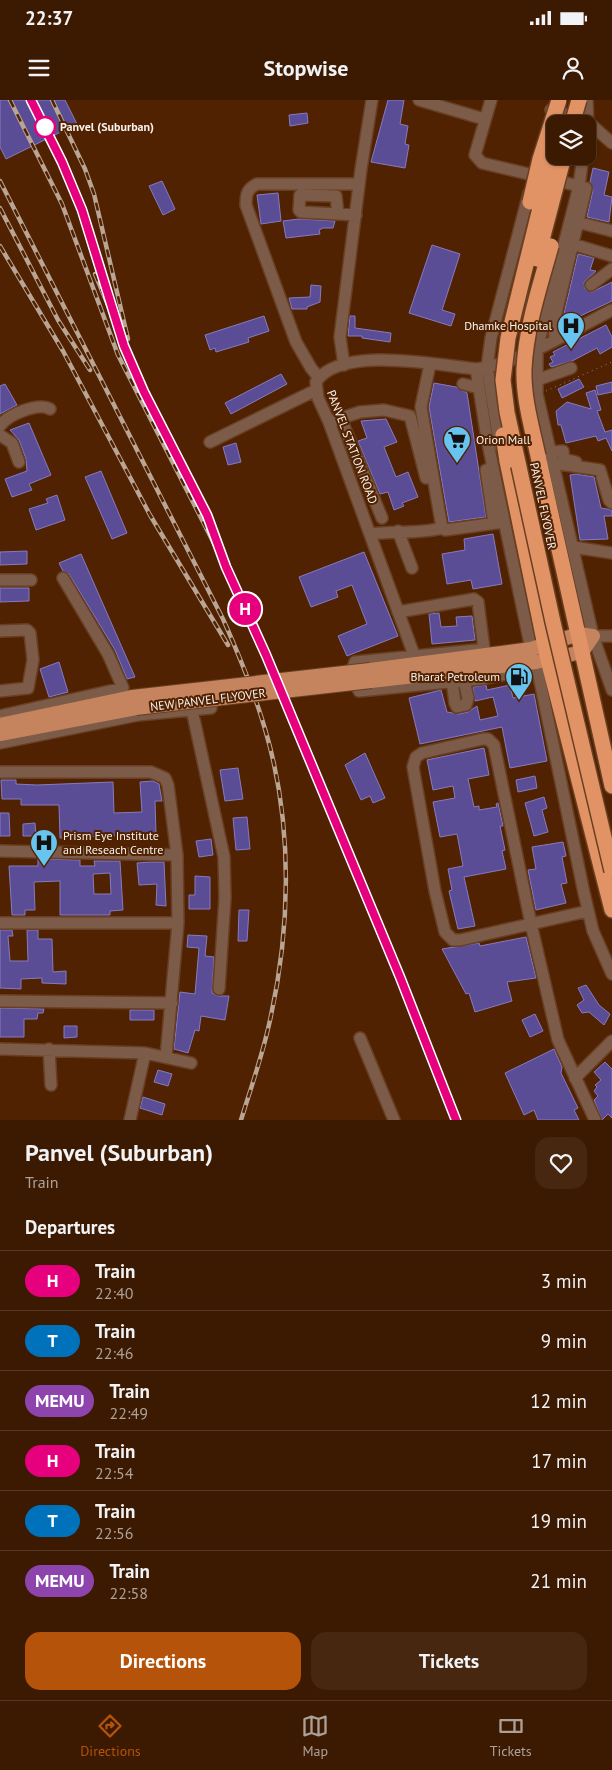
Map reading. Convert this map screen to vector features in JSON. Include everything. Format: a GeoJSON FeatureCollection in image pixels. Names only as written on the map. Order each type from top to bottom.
{"type":"FeatureCollection","features":[{"type":"Feature","properties":{"kind":"highway"},"geometry":{"type":"LineString","coordinates":[[564,115],[568,100]]}},
{"type":"Feature","properties":{"kind":"highway"},"geometry":{"type":"LineString","coordinates":[[575,115],[579,100]]}},
{"type":"Feature","properties":{"kind":"highway"},"geometry":{"type":"LineString","coordinates":[[549,165],[503,318],[495,368],[496,395],[507,461],[540,616],[540,654],[612,910]]}},
{"type":"Feature","properties":{"kind":"highway","name":"PANVEL FLYOVER"},"geometry":{"type":"LineString","coordinates":[[550,165],[519,331],[513,380],[517,410],[562,621],[612,829]]}},
{"type":"Feature","properties":{"kind":"highway","name":"PANVEL FLYOVER"},"geometry":{"type":"LineString","coordinates":[[550,165],[508,338],[503,380],[508,412],[553,622],[612,871]]}},
{"type":"Feature","properties":{"kind":"highway"},"geometry":{"type":"LineString","coordinates":[[568,165],[567,184],[530,325],[525,357],[525,392],[547,457],[586,635],[582,652],[612,786]]}},
{"type":"Feature","properties":{"kind":"main road"},"geometry":{"type":"LineString","coordinates":[[540,654],[586,635]]}},
{"type":"Feature","properties":{"kind":"main road"},"geometry":{"type":"LineString","coordinates":[[540,654],[582,652]]}},
{"type":"Feature","properties":{"kind":"main road","name":"NEW PANVEL FLYOVER"},"geometry":{"type":"LineString","coordinates":[[0,724],[134,702],[540,654]]}},
{"type":"Feature","properties":{"kind":"main road","name":"NEW PANVEL FLYOVER"},"geometry":{"type":"LineString","coordinates":[[0,734],[134,702]]}},
{"type":"Feature","properties":{"kind":"street"},"geometry":{"type":"LineString","coordinates":[[344,365],[340,337],[359,184],[372,100]]}},
{"type":"Feature","properties":{"kind":"street"},"geometry":{"type":"LineString","coordinates":[[419,100],[484,119]]}},
{"type":"Feature","properties":{"kind":"street"},"geometry":{"type":"LineString","coordinates":[[491,100],[475,155],[482,163],[533,176],[586,184],[537,349],[537,394],[547,457],[573,547],[580,608]]}},
{"type":"Feature","properties":{"kind":"street"},"geometry":{"type":"LineString","coordinates":[[586,100],[587,115]]}},
{"type":"Feature","properties":{"kind":"street"},"geometry":{"type":"LineString","coordinates":[[481,439],[471,386],[482,368],[491,338],[533,176],[555,103],[575,115]]}},
{"type":"Feature","properties":{"kind":"street"},"geometry":{"type":"LineString","coordinates":[[596,130],[612,143]]}},
{"type":"Feature","properties":{"kind":"street"},"geometry":{"type":"LineString","coordinates":[[580,182],[582,165]]}},
{"type":"Feature","properties":{"kind":"street","name":"PANVEL STATION ROAD"},"geometry":{"type":"LineString","coordinates":[[359,184],[257,184],[249,188],[246,195],[246,205],[293,335],[305,358],[319,378],[316,390],[414,655]]}},
{"type":"Feature","properties":{"kind":"street"},"geometry":{"type":"LineString","coordinates":[[338,214],[356,215]]}},
{"type":"Feature","properties":{"kind":"street"},"geometry":{"type":"LineString","coordinates":[[575,222],[612,231]]}},
{"type":"Feature","properties":{"kind":"street"},"geometry":{"type":"LineString","coordinates":[[569,243],[612,256]]}},
{"type":"Feature","properties":{"kind":"street"},"geometry":{"type":"LineString","coordinates":[[555,340],[554,322],[569,243]]}},
{"type":"Feature","properties":{"kind":"street"},"geometry":{"type":"LineString","coordinates":[[591,285],[612,269]]}},
{"type":"Feature","properties":{"kind":"street"},"geometry":{"type":"LineString","coordinates":[[319,378],[344,365],[366,360],[385,359],[482,368],[537,349],[612,310]]}},
{"type":"Feature","properties":{"kind":"street"},"geometry":{"type":"LineString","coordinates":[[430,364],[421,407],[442,528]]}},
{"type":"Feature","properties":{"kind":"street"},"geometry":{"type":"LineString","coordinates":[[482,368],[490,398],[530,602],[540,616]]}},
{"type":"Feature","properties":{"kind":"street"},"geometry":{"type":"LineString","coordinates":[[537,380],[571,368]]}},
{"type":"Feature","properties":{"kind":"street"},"geometry":{"type":"LineString","coordinates":[[471,386],[499,523]]}},
{"type":"Feature","properties":{"kind":"street"},"geometry":{"type":"LineString","coordinates":[[210,442],[316,390]]}},
{"type":"Feature","properties":{"kind":"street"},"geometry":{"type":"LineString","coordinates":[[0,426],[4,420],[38,406],[50,409]]}},
{"type":"Feature","properties":{"kind":"street"},"geometry":{"type":"LineString","coordinates":[[329,422],[360,412],[384,410],[410,416],[431,499]]}},
{"type":"Feature","properties":{"kind":"street"},"geometry":{"type":"LineString","coordinates":[[342,419],[384,517],[369,529]]}},
{"type":"Feature","properties":{"kind":"street"},"geometry":{"type":"LineString","coordinates":[[0,435],[12,443],[19,462]]}},
{"type":"Feature","properties":{"kind":"street"},"geometry":{"type":"LineString","coordinates":[[547,457],[562,451],[564,459],[588,464]]}},
{"type":"Feature","properties":{"kind":"street"},"geometry":{"type":"LineString","coordinates":[[547,457],[600,470],[609,500],[612,503]]}},
{"type":"Feature","properties":{"kind":"street"},"geometry":{"type":"LineString","coordinates":[[486,470],[499,523],[540,654],[588,911],[593,931],[612,974]]}},
{"type":"Feature","properties":{"kind":"street"},"geometry":{"type":"LineString","coordinates":[[369,529],[430,531],[442,528],[445,530],[499,523]]}},
{"type":"Feature","properties":{"kind":"street"},"geometry":{"type":"LineString","coordinates":[[398,531],[412,568]]}},
{"type":"Feature","properties":{"kind":"street"},"geometry":{"type":"LineString","coordinates":[[573,547],[612,553]]}},
{"type":"Feature","properties":{"kind":"street"},"geometry":{"type":"LineString","coordinates":[[0,716],[123,688],[108,654],[62,578]]}},
{"type":"Feature","properties":{"kind":"street"},"geometry":{"type":"LineString","coordinates":[[0,580],[31,580]]}},
{"type":"Feature","properties":{"kind":"street"},"geometry":{"type":"LineString","coordinates":[[398,612],[474,599],[478,602],[484,649]]}},
{"type":"Feature","properties":{"kind":"street"},"geometry":{"type":"LineString","coordinates":[[0,631],[27,630],[30,632],[33,660],[28,688],[0,691]]}},
{"type":"Feature","properties":{"kind":"street"},"geometry":{"type":"LineString","coordinates":[[612,636],[586,635],[612,690]]}},
{"type":"Feature","properties":{"kind":"street"},"geometry":{"type":"LineString","coordinates":[[484,649],[540,654],[464,680],[359,691],[353,668],[356,662],[484,649]]}},
{"type":"Feature","properties":{"kind":"street"},"geometry":{"type":"LineString","coordinates":[[452,681],[455,703],[457,707],[462,708],[466,706],[468,698],[464,680]]}},
{"type":"Feature","properties":{"kind":"street"},"geometry":{"type":"LineString","coordinates":[[0,743],[138,715],[211,708]]}},
{"type":"Feature","properties":{"kind":"street"},"geometry":{"type":"LineString","coordinates":[[192,710],[224,857],[225,898],[219,989]]}},
{"type":"Feature","properties":{"kind":"street"},"geometry":{"type":"LineString","coordinates":[[588,911],[531,924],[460,940],[453,940],[445,932],[435,891],[413,767],[416,757],[422,753],[483,739],[492,741],[504,789],[531,924],[558,1040],[595,1120]]}},
{"type":"Feature","properties":{"kind":"street"},"geometry":{"type":"LineString","coordinates":[[0,772],[151,772],[165,778],[168,785],[177,855],[178,924],[166,1057]]}},
{"type":"Feature","properties":{"kind":"street"},"geometry":{"type":"LineString","coordinates":[[0,851],[177,855]]}},
{"type":"Feature","properties":{"kind":"street"},"geometry":{"type":"LineString","coordinates":[[0,923],[178,924]]}},
{"type":"Feature","properties":{"kind":"street"},"geometry":{"type":"LineString","coordinates":[[0,1001],[172,1003]]}},
{"type":"Feature","properties":{"kind":"street"},"geometry":{"type":"LineString","coordinates":[[360,1038],[394,1120]]}},
{"type":"Feature","properties":{"kind":"street"},"geometry":{"type":"LineString","coordinates":[[575,1078],[612,1041]]}},
{"type":"Feature","properties":{"kind":"street"},"geometry":{"type":"LineString","coordinates":[[0,1049],[145,1052],[191,1063]]}},
{"type":"Feature","properties":{"kind":"street"},"geometry":{"type":"LineString","coordinates":[[49,1049],[51,1085]]}},
{"type":"Feature","properties":{"kind":"street"},"geometry":{"type":"LineString","coordinates":[[130,1120],[145,1052]]}},
{"type":"Feature","properties":{"kind":"path"},"geometry":{"type":"LineString","coordinates":[[537,394],[612,362]]}},
{"type":"Feature","properties":{"kind":"building","name":"Panvel (Suburban)"},"geometry":{"type":"Polygon","coordinates":[[[0,100],[65,100],[77,124],[6,159],[0,147],[0,100]]]}},
{"type":"Feature","properties":{"kind":"building"},"geometry":{"type":"Polygon","coordinates":[[[388,100],[404,100],[400,124],[408,126],[405,144],[409,145],[405,168],[371,162],[388,100]]]}},
{"type":"Feature","properties":{"kind":"building"},"geometry":{"type":"Polygon","coordinates":[[[307,113],[308,123],[290,126],[289,115],[307,113]]]}},
{"type":"Feature","properties":{"kind":"building"},"geometry":{"type":"Polygon","coordinates":[[[593,168],[609,172],[604,195],[612,197],[609,222],[587,217],[593,190],[590,182],[593,168]]]}},
{"type":"Feature","properties":{"kind":"building"},"geometry":{"type":"Polygon","coordinates":[[[162,181],[175,209],[163,215],[149,186],[162,181]]]}},
{"type":"Feature","properties":{"kind":"building"},"geometry":{"type":"Polygon","coordinates":[[[278,193],[281,221],[261,224],[257,195],[278,193]]]}},
{"type":"Feature","properties":{"kind":"building"},"geometry":{"type":"Polygon","coordinates":[[[299,219],[335,221],[333,228],[323,228],[319,230],[320,234],[286,238],[283,221],[299,219]]]}},
{"type":"Feature","properties":{"kind":"building"},"geometry":{"type":"Polygon","coordinates":[[[432,245],[460,254],[442,310],[455,314],[451,326],[409,313],[432,245]]]}},
{"type":"Feature","properties":{"kind":"building"},"geometry":{"type":"Polygon","coordinates":[[[578,254],[594,258],[590,270],[596,271],[584,282],[585,289],[592,292],[612,282],[612,301],[576,318],[575,322],[563,318],[578,254]]]}},
{"type":"Feature","properties":{"kind":"building"},"geometry":{"type":"Polygon","coordinates":[[[311,285],[321,286],[320,302],[307,307],[307,309],[292,309],[289,298],[310,297],[311,285]]]}},
{"type":"Feature","properties":{"kind":"building"},"geometry":{"type":"Polygon","coordinates":[[[264,316],[269,331],[248,338],[249,342],[216,352],[215,348],[210,350],[205,335],[264,316]]]}},
{"type":"Feature","properties":{"kind":"building"},"geometry":{"type":"Polygon","coordinates":[[[350,316],[355,316],[355,328],[391,333],[390,342],[362,338],[362,336],[348,336],[350,316]]]}},
{"type":"Feature","properties":{"kind":"building"},"geometry":{"type":"Polygon","coordinates":[[[606,325],[612,337],[612,347],[600,354],[597,348],[572,361],[551,367],[549,364],[553,362],[550,357],[555,355],[553,352],[606,325]]]}},
{"type":"Feature","properties":{"kind":"building"},"geometry":{"type":"Polygon","coordinates":[[[281,374],[287,384],[231,414],[225,403],[281,374]]]}},
{"type":"Feature","properties":{"kind":"building"},"geometry":{"type":"Polygon","coordinates":[[[579,379],[584,387],[562,398],[558,389],[579,379]]]}},
{"type":"Feature","properties":{"kind":"building"},"geometry":{"type":"Polygon","coordinates":[[[612,382],[612,392],[598,395],[596,386],[612,382]]]}},
{"type":"Feature","properties":{"kind":"building","name":"Orion Mall"},"geometry":{"type":"Polygon","coordinates":[[[434,383],[456,387],[467,393],[486,517],[449,522],[429,407],[434,383]]]}},
{"type":"Feature","properties":{"kind":"building"},"geometry":{"type":"Polygon","coordinates":[[[5,384],[17,405],[0,414],[0,386],[5,384]]]}},
{"type":"Feature","properties":{"kind":"building"},"geometry":{"type":"Polygon","coordinates":[[[595,390],[601,410],[597,411],[605,432],[612,430],[612,451],[606,438],[598,441],[596,436],[566,443],[561,425],[558,425],[556,411],[567,402],[591,409],[586,393],[595,390]]]}},
{"type":"Feature","properties":{"kind":"building"},"geometry":{"type":"Polygon","coordinates":[[[386,419],[397,442],[384,447],[396,477],[408,472],[418,497],[402,503],[404,506],[394,510],[388,492],[380,494],[358,441],[367,438],[361,421],[386,419]]]}},
{"type":"Feature","properties":{"kind":"building"},"geometry":{"type":"Polygon","coordinates":[[[29,423],[51,475],[29,484],[32,490],[12,497],[5,479],[27,471],[26,459],[19,440],[10,430],[29,423]]]}},
{"type":"Feature","properties":{"kind":"building"},"geometry":{"type":"Polygon","coordinates":[[[236,443],[241,462],[228,465],[223,447],[236,443]]]}},
{"type":"Feature","properties":{"kind":"building"},"geometry":{"type":"Polygon","coordinates":[[[101,471],[127,533],[112,539],[85,477],[101,471]]]}},
{"type":"Feature","properties":{"kind":"building"},"geometry":{"type":"Polygon","coordinates":[[[570,475],[594,477],[601,508],[612,510],[612,516],[604,516],[608,539],[580,540],[570,475]]]}},
{"type":"Feature","properties":{"kind":"building"},"geometry":{"type":"Polygon","coordinates":[[[57,495],[65,520],[36,530],[29,509],[48,503],[46,499],[57,495]]]}},
{"type":"Feature","properties":{"kind":"building"},"geometry":{"type":"Polygon","coordinates":[[[493,534],[502,584],[473,589],[471,580],[447,584],[442,554],[465,550],[464,539],[493,534]]]}},
{"type":"Feature","properties":{"kind":"building"},"geometry":{"type":"Polygon","coordinates":[[[27,551],[27,564],[0,565],[0,552],[27,551]]]}},
{"type":"Feature","properties":{"kind":"building"},"geometry":{"type":"Polygon","coordinates":[[[364,552],[398,636],[347,656],[338,636],[367,624],[352,585],[336,591],[338,597],[311,607],[299,577],[364,552]]]}},
{"type":"Feature","properties":{"kind":"building"},"geometry":{"type":"Polygon","coordinates":[[[81,554],[135,677],[127,679],[115,650],[69,574],[63,571],[59,563],[81,554]]]}},
{"type":"Feature","properties":{"kind":"building"},"geometry":{"type":"Polygon","coordinates":[[[0,588],[29,588],[29,601],[0,602],[0,588]]]}},
{"type":"Feature","properties":{"kind":"building"},"geometry":{"type":"Polygon","coordinates":[[[439,613],[441,627],[457,626],[456,617],[472,616],[475,640],[432,644],[429,614],[439,613]]]}},
{"type":"Feature","properties":{"kind":"building"},"geometry":{"type":"Polygon","coordinates":[[[59,662],[68,692],[49,697],[40,669],[59,662]]]}},
{"type":"Feature","properties":{"kind":"building"},"geometry":{"type":"Polygon","coordinates":[[[486,685],[487,690],[510,685],[513,698],[534,694],[547,761],[510,768],[502,727],[420,744],[409,698],[441,690],[447,712],[459,714],[468,712],[477,706],[480,720],[498,716],[493,697],[475,701],[473,687],[486,685]]]}},
{"type":"Feature","properties":{"kind":"building"},"geometry":{"type":"Polygon","coordinates":[[[484,748],[489,775],[468,779],[474,807],[479,806],[479,810],[497,807],[496,804],[498,803],[503,826],[500,826],[505,850],[502,851],[506,869],[464,877],[475,926],[458,929],[449,891],[452,890],[448,869],[463,866],[457,834],[440,837],[433,802],[455,798],[453,786],[433,790],[427,760],[484,748]]]}},
{"type":"Feature","properties":{"kind":"building"},"geometry":{"type":"Polygon","coordinates":[[[365,753],[385,798],[373,803],[370,796],[361,800],[345,765],[365,753]]]}},
{"type":"Feature","properties":{"kind":"building"},"geometry":{"type":"Polygon","coordinates":[[[238,768],[243,799],[225,801],[220,770],[238,768]]]}},
{"type":"Feature","properties":{"kind":"building"},"geometry":{"type":"Polygon","coordinates":[[[535,776],[537,788],[518,792],[516,780],[535,776]]]}},
{"type":"Feature","properties":{"kind":"building"},"geometry":{"type":"Polygon","coordinates":[[[1,780],[16,780],[16,784],[37,785],[113,782],[114,813],[142,812],[140,782],[153,781],[159,784],[162,801],[155,801],[156,834],[60,838],[59,805],[21,805],[21,799],[2,799],[1,780]]]}},
{"type":"Feature","properties":{"kind":"building"},"geometry":{"type":"Polygon","coordinates":[[[544,797],[547,808],[542,810],[548,832],[534,836],[525,803],[544,797]]]}},
{"type":"Feature","properties":{"kind":"building"},"geometry":{"type":"Polygon","coordinates":[[[0,813],[9,813],[10,836],[0,836],[0,813]]]}},
{"type":"Feature","properties":{"kind":"building"},"geometry":{"type":"Polygon","coordinates":[[[247,817],[250,849],[236,850],[233,818],[247,817]]]}},
{"type":"Feature","properties":{"kind":"building"},"geometry":{"type":"Polygon","coordinates":[[[35,823],[36,836],[23,836],[23,824],[35,823]]]}},
{"type":"Feature","properties":{"kind":"building"},"geometry":{"type":"Polygon","coordinates":[[[211,839],[213,855],[199,857],[196,841],[211,839]]]}},
{"type":"Feature","properties":{"kind":"building"},"geometry":{"type":"Polygon","coordinates":[[[563,842],[566,856],[562,857],[567,883],[561,884],[566,903],[536,910],[528,870],[536,869],[532,847],[563,842]]]}},
{"type":"Feature","properties":{"kind":"building"},"geometry":{"type":"Polygon","coordinates":[[[38,859],[80,860],[80,866],[95,866],[94,861],[120,861],[123,910],[110,911],[110,915],[60,915],[60,881],[34,882],[35,910],[25,910],[25,915],[12,915],[9,866],[38,866],[38,859]],[[110,873],[93,874],[94,894],[111,894],[110,873]]]}},
{"type":"Feature","properties":{"kind":"building"},"geometry":{"type":"Polygon","coordinates":[[[164,862],[166,906],[156,905],[157,884],[139,885],[137,863],[164,862]]]}},
{"type":"Feature","properties":{"kind":"building"},"geometry":{"type":"Polygon","coordinates":[[[195,876],[210,877],[210,909],[189,909],[189,895],[195,895],[195,876]]]}},
{"type":"Feature","properties":{"kind":"building"},"geometry":{"type":"Polygon","coordinates":[[[239,910],[249,910],[247,941],[238,941],[239,910]]]}},
{"type":"Feature","properties":{"kind":"building"},"geometry":{"type":"Polygon","coordinates":[[[0,930],[12,930],[13,936],[8,936],[10,961],[28,961],[27,930],[38,930],[38,939],[52,939],[53,972],[66,971],[66,984],[42,983],[42,978],[21,979],[21,989],[0,988],[0,930]]]}},
{"type":"Feature","properties":{"kind":"building"},"geometry":{"type":"Polygon","coordinates":[[[188,935],[207,936],[205,956],[214,957],[212,993],[218,996],[229,996],[225,1020],[201,1016],[199,1031],[195,1030],[188,1053],[174,1049],[180,992],[195,994],[199,948],[187,947],[188,935]]]}},
{"type":"Feature","properties":{"kind":"building"},"geometry":{"type":"Polygon","coordinates":[[[526,937],[536,978],[507,982],[512,1001],[475,1012],[469,993],[466,994],[442,949],[479,943],[480,946],[526,937]]]}},
{"type":"Feature","properties":{"kind":"building"},"geometry":{"type":"Polygon","coordinates":[[[586,985],[599,1005],[610,1014],[604,1025],[589,1012],[582,1013],[577,1005],[584,1000],[578,988],[586,985]]]}},
{"type":"Feature","properties":{"kind":"building"},"geometry":{"type":"Polygon","coordinates":[[[0,1008],[44,1009],[43,1013],[38,1013],[37,1019],[24,1019],[24,1037],[0,1037],[0,1008]]]}},
{"type":"Feature","properties":{"kind":"building"},"geometry":{"type":"Polygon","coordinates":[[[130,1010],[154,1010],[154,1020],[130,1020],[130,1010]]]}},
{"type":"Feature","properties":{"kind":"building"},"geometry":{"type":"Polygon","coordinates":[[[535,1014],[543,1031],[530,1037],[522,1020],[535,1014]]]}},
{"type":"Feature","properties":{"kind":"building"},"geometry":{"type":"Polygon","coordinates":[[[64,1026],[77,1026],[77,1037],[64,1038],[64,1026]]]}},
{"type":"Feature","properties":{"kind":"building"},"geometry":{"type":"Polygon","coordinates":[[[554,1049],[562,1067],[561,1073],[578,1108],[574,1110],[579,1120],[538,1120],[534,1110],[524,1115],[505,1073],[554,1049]]]}},
{"type":"Feature","properties":{"kind":"building"},"geometry":{"type":"Polygon","coordinates":[[[605,1062],[612,1069],[612,1118],[608,1114],[602,1120],[594,1100],[598,1096],[594,1091],[597,1087],[595,1085],[601,1080],[594,1072],[605,1062]]]}},
{"type":"Feature","properties":{"kind":"building"},"geometry":{"type":"Polygon","coordinates":[[[158,1070],[172,1074],[168,1086],[154,1082],[158,1070]]]}},
{"type":"Feature","properties":{"kind":"building"},"geometry":{"type":"Polygon","coordinates":[[[143,1097],[165,1104],[162,1115],[140,1108],[143,1097]]]}},
{"type":"Feature","properties":{"kind":"railway"},"geometry":{"type":"LineString","coordinates":[[10,100],[62,204],[118,355],[226,567],[266,655],[400,977],[456,1120]]}},
{"type":"Feature","properties":{"kind":"railway"},"geometry":{"type":"LineString","coordinates":[[31,100],[76,196],[105,282]]}},
{"type":"Feature","properties":{"kind":"railway"},"geometry":{"type":"LineString","coordinates":[[52,100],[85,169],[94,194],[128,339]]}},
{"type":"Feature","properties":{"kind":"railway"},"geometry":{"type":"LineString","coordinates":[[0,181],[223,619],[246,673],[265,729],[281,804],[285,842],[285,919],[281,958],[267,1033],[241,1120]]}},
{"type":"Feature","properties":{"kind":"railway"},"geometry":{"type":"LineString","coordinates":[[0,208],[58,320],[90,370]]}},
{"type":"Feature","properties":{"kind":"railway"},"geometry":{"type":"LineString","coordinates":[[0,246],[63,351],[150,515],[228,645]]}},
{"type":"Feature","properties":{"kind":"railway"},"geometry":{"type":"LineString","coordinates":[[95,274],[144,392]]}},
{"type":"Feature","properties":{"kind":"train","name":"H"},"geometry":{"type":"LineString","coordinates":[[31,100],[62,162],[87,223],[124,346],[144,392],[207,515],[226,567],[266,655],[400,977],[456,1120]]}},
{"type":"Feature","properties":{"kind":"place","name":"Panvel (Suburban)"},"geometry":{"type":"Point","coordinates":[45,127]}},
{"type":"Feature","properties":{"kind":"place","name":"Dhamke Hospital"},"geometry":{"type":"Point","coordinates":[571,350]}},
{"type":"Feature","properties":{"kind":"place","name":"Orion Mall"},"geometry":{"type":"Point","coordinates":[457,464]}},
{"type":"Feature","properties":{"kind":"place","name":"Bharat Petroleum"},"geometry":{"type":"Point","coordinates":[519,701]}},
{"type":"Feature","properties":{"kind":"place","name":"Prism Eye Institute and Reseach Centre"},"geometry":{"type":"Point","coordinates":[44,867]}}]}
